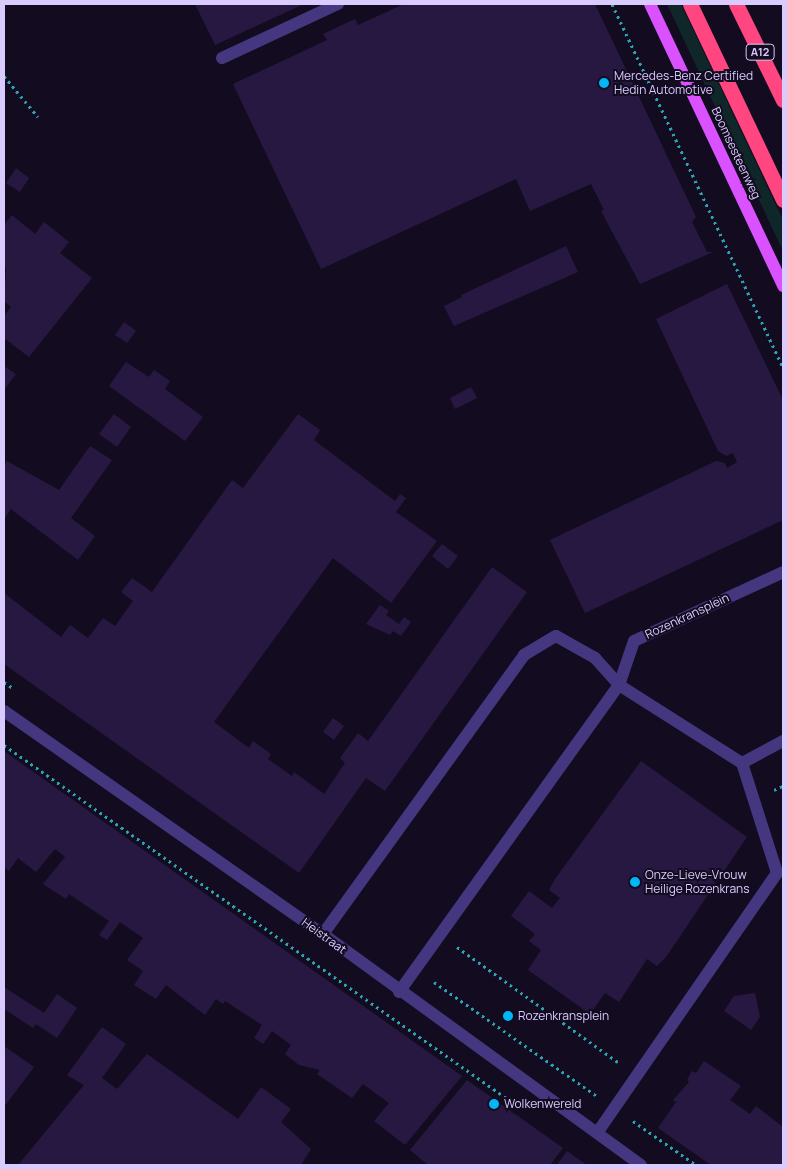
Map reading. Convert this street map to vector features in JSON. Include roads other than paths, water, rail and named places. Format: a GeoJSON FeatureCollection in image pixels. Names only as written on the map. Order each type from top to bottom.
{"type":"FeatureCollection","features":[{"type":"Feature","properties":{"kind":"highway"},"geometry":{"type":"LineString","coordinates":[[690,4],[783,200]]}},
{"type":"Feature","properties":{"kind":"highway","name":"A12"},"geometry":{"type":"LineString","coordinates":[[736,4],[783,100]]}},
{"type":"Feature","properties":{"kind":"main road","name":"Boomsesteenweg"},"geometry":{"type":"LineString","coordinates":[[650,4],[783,286]]}},
{"type":"Feature","properties":{"kind":"street"},"geometry":{"type":"LineString","coordinates":[[222,58],[338,4]]}},
{"type":"Feature","properties":{"kind":"street","name":"Rozenkransplein"},"geometry":{"type":"LineString","coordinates":[[399,992],[619,685],[634,641],[783,572]]}},
{"type":"Feature","properties":{"kind":"street"},"geometry":{"type":"LineString","coordinates":[[323,934],[524,654],[556,636],[595,658],[619,685],[742,763],[778,873],[597,1133]]}},
{"type":"Feature","properties":{"kind":"street","name":"Heistraat"},"geometry":{"type":"LineString","coordinates":[[4,711],[323,934],[399,992],[641,1165]]}},
{"type":"Feature","properties":{"kind":"street"},"geometry":{"type":"LineString","coordinates":[[742,763],[783,741]]}},
{"type":"Feature","properties":{"kind":"place","name":"Mercedes-Benz Certified Hedin Automotive"},"geometry":{"type":"Point","coordinates":[604,83]}},
{"type":"Feature","properties":{"kind":"place","name":"Onze-Lieve-Vrouw Heilige Rozenkrans"},"geometry":{"type":"Point","coordinates":[635,882]}},
{"type":"Feature","properties":{"kind":"place","name":"Rozenkransplein"},"geometry":{"type":"Point","coordinates":[508,1016]}},
{"type":"Feature","properties":{"kind":"place","name":"Wolkenwereld"},"geometry":{"type":"Point","coordinates":[494,1104]}}]}
